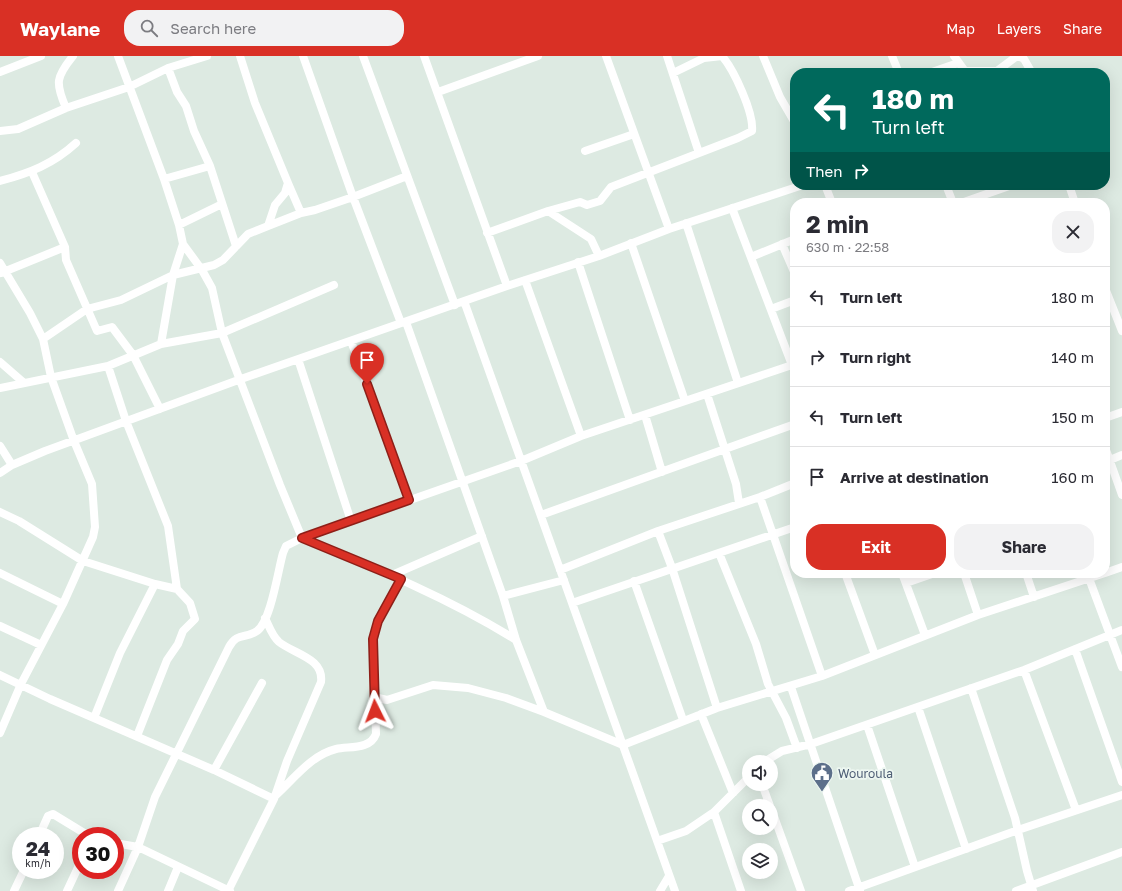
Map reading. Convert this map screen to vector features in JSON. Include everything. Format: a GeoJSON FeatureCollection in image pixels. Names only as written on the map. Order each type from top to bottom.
{"type":"FeatureCollection","features":[{"type":"Feature","properties":{"kind":"street"},"geometry":{"type":"LineString","coordinates":[[0,72],[41,56]]}},
{"type":"Feature","properties":{"kind":"street"},"geometry":{"type":"LineString","coordinates":[[66,108],[58,91],[61,72],[73,56]]}},
{"type":"Feature","properties":{"kind":"street"},"geometry":{"type":"LineString","coordinates":[[118,56],[164,179],[179,226],[183,244],[202,270],[212,288],[222,333],[241,379],[280,485],[302,538],[401,579],[483,620],[516,640]]}},
{"type":"Feature","properties":{"kind":"street"},"geometry":{"type":"LineString","coordinates":[[0,131],[18,129],[66,108],[129,87],[168,68],[207,56]]}},
{"type":"Feature","properties":{"kind":"street"},"geometry":{"type":"LineString","coordinates":[[240,56],[254,103],[301,213]]}},
{"type":"Feature","properties":{"kind":"street"},"geometry":{"type":"LineString","coordinates":[[303,56],[353,197],[404,323],[482,536],[503,596],[516,640],[544,712]]}},
{"type":"Feature","properties":{"kind":"street"},"geometry":{"type":"LineString","coordinates":[[363,56],[455,305]]}},
{"type":"Feature","properties":{"kind":"street"},"geometry":{"type":"LineString","coordinates":[[424,56],[507,286]]}},
{"type":"Feature","properties":{"kind":"street"},"geometry":{"type":"LineString","coordinates":[[438,92],[538,56]]}},
{"type":"Feature","properties":{"kind":"street"},"geometry":{"type":"LineString","coordinates":[[606,56],[669,229]]}},
{"type":"Feature","properties":{"kind":"street"},"geometry":{"type":"LineString","coordinates":[[666,56],[699,153]]}},
{"type":"Feature","properties":{"kind":"street"},"geometry":{"type":"LineString","coordinates":[[488,233],[548,211],[580,202],[587,205],[600,201],[611,187],[648,174],[752,131],[753,123],[729,64],[722,56],[704,58],[673,73]]}},
{"type":"Feature","properties":{"kind":"street"},"geometry":{"type":"LineString","coordinates":[[763,56],[780,97],[790,115]]}},
{"type":"Feature","properties":{"kind":"street"},"geometry":{"type":"LineString","coordinates":[[892,56],[897,68]]}},
{"type":"Feature","properties":{"kind":"street"},"geometry":{"type":"LineString","coordinates":[[1001,68],[1017,56],[1024,59],[1029,68]]}},
{"type":"Feature","properties":{"kind":"street"},"geometry":{"type":"LineString","coordinates":[[944,68],[956,59],[963,68]]}},
{"type":"Feature","properties":{"kind":"street"},"geometry":{"type":"LineString","coordinates":[[168,68],[177,92],[186,106],[194,131],[210,166],[236,246]]}},
{"type":"Feature","properties":{"kind":"street"},"geometry":{"type":"LineString","coordinates":[[584,151],[634,134]]}},
{"type":"Feature","properties":{"kind":"street"},"geometry":{"type":"LineString","coordinates":[[0,181],[32,172],[63,155],[76,143]]}},
{"type":"Feature","properties":{"kind":"street"},"geometry":{"type":"LineString","coordinates":[[164,179],[210,166]]}},
{"type":"Feature","properties":{"kind":"street"},"geometry":{"type":"LineString","coordinates":[[32,172],[65,247],[66,260],[97,331],[112,327],[134,355],[160,409]]}},
{"type":"Feature","properties":{"kind":"street"},"geometry":{"type":"LineString","coordinates":[[43,339],[87,309],[121,300],[174,275],[202,270],[223,260],[248,234],[301,213],[315,210],[353,197],[407,176]]}},
{"type":"Feature","properties":{"kind":"street"},"geometry":{"type":"LineString","coordinates":[[268,226],[275,205],[284,193],[288,183]]}},
{"type":"Feature","properties":{"kind":"street"},"geometry":{"type":"LineString","coordinates":[[0,473],[12,465],[74,440],[241,379],[507,286],[599,256],[686,223],[790,189]]}},
{"type":"Feature","properties":{"kind":"street"},"geometry":{"type":"LineString","coordinates":[[975,198],[998,190]]}},
{"type":"Feature","properties":{"kind":"street"},"geometry":{"type":"LineString","coordinates":[[179,226],[222,204]]}},
{"type":"Feature","properties":{"kind":"street"},"geometry":{"type":"LineString","coordinates":[[732,208],[790,354]]}},
{"type":"Feature","properties":{"kind":"street"},"geometry":{"type":"LineString","coordinates":[[548,211],[591,239],[599,256]]}},
{"type":"Feature","properties":{"kind":"street"},"geometry":{"type":"LineString","coordinates":[[686,223],[738,383]]}},
{"type":"Feature","properties":{"kind":"street"},"geometry":{"type":"LineString","coordinates":[[751,257],[790,241]]}},
{"type":"Feature","properties":{"kind":"street"},"geometry":{"type":"LineString","coordinates":[[632,243],[685,401]]}},
{"type":"Feature","properties":{"kind":"street"},"geometry":{"type":"LineString","coordinates":[[161,344],[174,275],[183,244]]}},
{"type":"Feature","properties":{"kind":"street"},"geometry":{"type":"LineString","coordinates":[[782,244],[790,262]]}},
{"type":"Feature","properties":{"kind":"street"},"geometry":{"type":"LineString","coordinates":[[2,273],[65,247]]}},
{"type":"Feature","properties":{"kind":"street"},"geometry":{"type":"LineString","coordinates":[[578,262],[630,420]]}},
{"type":"Feature","properties":{"kind":"street"},"geometry":{"type":"LineString","coordinates":[[0,263],[2,273],[26,307],[43,339],[51,377],[74,440],[89,475],[94,497],[95,527],[93,537],[83,561],[63,604],[21,684],[1,730]]}},
{"type":"Feature","properties":{"kind":"street"},"geometry":{"type":"LineString","coordinates":[[525,280],[582,436]]}},
{"type":"Feature","properties":{"kind":"street"},"geometry":{"type":"LineString","coordinates":[[0,388],[23,382],[108,366],[161,344],[222,333],[334,285]]}},
{"type":"Feature","properties":{"kind":"street"},"geometry":{"type":"LineString","coordinates":[[1110,300],[1121,326]]}},
{"type":"Feature","properties":{"kind":"street"},"geometry":{"type":"LineString","coordinates":[[464,301],[675,891]]}},
{"type":"Feature","properties":{"kind":"street"},"geometry":{"type":"LineString","coordinates":[[771,309],[790,302]]}},
{"type":"Feature","properties":{"kind":"street"},"geometry":{"type":"LineString","coordinates":[[351,341],[409,500]]}},
{"type":"Feature","properties":{"kind":"street"},"geometry":{"type":"LineString","coordinates":[[298,359],[351,521]]}},
{"type":"Feature","properties":{"kind":"street"},"geometry":{"type":"LineString","coordinates":[[0,362],[23,382]]}},
{"type":"Feature","properties":{"kind":"street"},"geometry":{"type":"LineString","coordinates":[[118,891],[138,847],[155,797],[175,754],[232,642],[236,638],[257,631],[265,618],[272,602],[284,549],[302,538],[521,461],[582,436],[790,365]]}},
{"type":"Feature","properties":{"kind":"street"},"geometry":{"type":"LineString","coordinates":[[108,366],[126,422],[168,526],[177,589]]}},
{"type":"Feature","properties":{"kind":"street"},"geometry":{"type":"LineString","coordinates":[[707,394],[736,484],[739,503]]}},
{"type":"Feature","properties":{"kind":"street"},"geometry":{"type":"LineString","coordinates":[[1110,416],[1122,412]]}},
{"type":"Feature","properties":{"kind":"street"},"geometry":{"type":"LineString","coordinates":[[644,415],[662,472]]}},
{"type":"Feature","properties":{"kind":"street"},"geometry":{"type":"LineString","coordinates":[[541,515],[790,426]]}},
{"type":"Feature","properties":{"kind":"street"},"geometry":{"type":"LineString","coordinates":[[0,446],[12,465]]}},
{"type":"Feature","properties":{"kind":"street"},"geometry":{"type":"LineString","coordinates":[[1122,455],[1110,460],[1122,495]]}},
{"type":"Feature","properties":{"kind":"street"},"geometry":{"type":"LineString","coordinates":[[560,570],[658,531],[760,497],[790,485]]}},
{"type":"Feature","properties":{"kind":"street"},"geometry":{"type":"LineString","coordinates":[[760,497],[822,676]]}},
{"type":"Feature","properties":{"kind":"street"},"geometry":{"type":"LineString","coordinates":[[0,512],[19,521],[83,561],[155,584],[177,589],[190,603],[195,619],[183,631],[178,644],[167,660],[137,736]]}},
{"type":"Feature","properties":{"kind":"street"},"geometry":{"type":"LineString","coordinates":[[572,603],[790,529]]}},
{"type":"Feature","properties":{"kind":"street"},"geometry":{"type":"LineString","coordinates":[[658,531],[672,568],[717,708]]}},
{"type":"Feature","properties":{"kind":"street"},"geometry":{"type":"LineString","coordinates":[[392,575],[482,536]]}},
{"type":"Feature","properties":{"kind":"street"},"geometry":{"type":"LineString","coordinates":[[719,553],[733,584],[772,692],[786,718],[797,748]]}},
{"type":"Feature","properties":{"kind":"street"},"geometry":{"type":"LineString","coordinates":[[1110,571],[1122,567]]}},
{"type":"Feature","properties":{"kind":"street"},"geometry":{"type":"LineString","coordinates":[[0,573],[63,604]]}},
{"type":"Feature","properties":{"kind":"street"},"geometry":{"type":"LineString","coordinates":[[847,578],[875,655]]}},
{"type":"Feature","properties":{"kind":"street"},"geometry":{"type":"LineString","coordinates":[[904,578],[925,635]]}},
{"type":"Feature","properties":{"kind":"street"},"geometry":{"type":"LineString","coordinates":[[906,584],[922,578]]}},
{"type":"Feature","properties":{"kind":"street"},"geometry":{"type":"LineString","coordinates":[[966,578],[978,615]]}},
{"type":"Feature","properties":{"kind":"street"},"geometry":{"type":"LineString","coordinates":[[1028,578],[1034,597]]}},
{"type":"Feature","properties":{"kind":"street"},"geometry":{"type":"LineString","coordinates":[[374,697],[387,700],[433,685],[468,688],[506,698],[623,745],[683,720],[717,708],[749,697],[791,687],[822,676],[978,615],[1034,597],[1083,578]]}},
{"type":"Feature","properties":{"kind":"street"},"geometry":{"type":"LineString","coordinates":[[1089,578],[1122,667]]}},
{"type":"Feature","properties":{"kind":"street"},"geometry":{"type":"LineString","coordinates":[[274,798],[309,764],[324,754],[336,750],[368,744],[374,740],[376,734],[373,639],[378,621],[401,579]]}},
{"type":"Feature","properties":{"kind":"street"},"geometry":{"type":"LineString","coordinates":[[503,596],[564,580]]}},
{"type":"Feature","properties":{"kind":"street"},"geometry":{"type":"LineString","coordinates":[[634,581],[683,720]]}},
{"type":"Feature","properties":{"kind":"street"},"geometry":{"type":"LineString","coordinates":[[94,718],[120,653],[155,584]]}},
{"type":"Feature","properties":{"kind":"street"},"geometry":{"type":"LineString","coordinates":[[124,845],[138,847],[229,891],[274,798],[287,761],[321,682],[322,676],[314,663],[279,642],[273,635],[265,618]]}},
{"type":"Feature","properties":{"kind":"street"},"geometry":{"type":"LineString","coordinates":[[0,626],[41,645]]}},
{"type":"Feature","properties":{"kind":"street"},"geometry":{"type":"LineString","coordinates":[[775,755],[782,751],[812,744],[1024,670],[1122,630]]}},
{"type":"Feature","properties":{"kind":"street"},"geometry":{"type":"LineString","coordinates":[[1075,649],[1122,782]]}},
{"type":"Feature","properties":{"kind":"street"},"geometry":{"type":"LineString","coordinates":[[1024,670],[1076,810]]}},
{"type":"Feature","properties":{"kind":"street"},"geometry":{"type":"LineString","coordinates":[[0,674],[94,718],[214,770],[274,798]]}},
{"type":"Feature","properties":{"kind":"street"},"geometry":{"type":"LineString","coordinates":[[214,770],[262,683]]}},
{"type":"Feature","properties":{"kind":"street"},"geometry":{"type":"LineString","coordinates":[[791,687],[812,744],[859,889]]}},
{"type":"Feature","properties":{"kind":"street"},"geometry":{"type":"LineString","coordinates":[[971,688],[1018,830],[1032,888]]}},
{"type":"Feature","properties":{"kind":"street"},"geometry":{"type":"LineString","coordinates":[[918,706],[966,849]]}},
{"type":"Feature","properties":{"kind":"street"},"geometry":{"type":"LineString","coordinates":[[701,714],[733,793]]}},
{"type":"Feature","properties":{"kind":"street"},"geometry":{"type":"LineString","coordinates":[[867,725],[915,867]]}},
{"type":"Feature","properties":{"kind":"street"},"geometry":{"type":"LineString","coordinates":[[657,841],[686,831],[714,812],[742,784]]}},
{"type":"Feature","properties":{"kind":"street"},"geometry":{"type":"LineString","coordinates":[[849,891],[859,889],[1018,830],[1122,795]]}},
{"type":"Feature","properties":{"kind":"street"},"geometry":{"type":"LineString","coordinates":[[714,812],[741,891]]}},
{"type":"Feature","properties":{"kind":"street"},"geometry":{"type":"LineString","coordinates":[[43,827],[48,816],[52,814],[74,827]]}},
{"type":"Feature","properties":{"kind":"street"},"geometry":{"type":"LineString","coordinates":[[778,827],[801,891]]}},
{"type":"Feature","properties":{"kind":"street"},"geometry":{"type":"LineString","coordinates":[[1016,891],[1032,888],[1122,852]]}},
{"type":"Feature","properties":{"kind":"street"},"geometry":{"type":"LineString","coordinates":[[168,891],[178,867]]}},
{"type":"Feature","properties":{"kind":"street"},"geometry":{"type":"LineString","coordinates":[[660,891],[670,876]]}},
{"type":"Feature","properties":{"kind":"street"},"geometry":{"type":"LineString","coordinates":[[14,891],[20,879]]}},
{"type":"Feature","properties":{"kind":"street"},"geometry":{"type":"LineString","coordinates":[[67,891],[73,879]]}},
{"type":"Feature","properties":{"kind":"place","name":"Wouroula"},"geometry":{"type":"Point","coordinates":[822,792]}},
{"type":"Feature","properties":{"kind":"route"},"geometry":{"type":"LineString","coordinates":[[367,384],[409,500],[302,538],[401,579],[378,621],[373,639],[375,711]]}}]}
